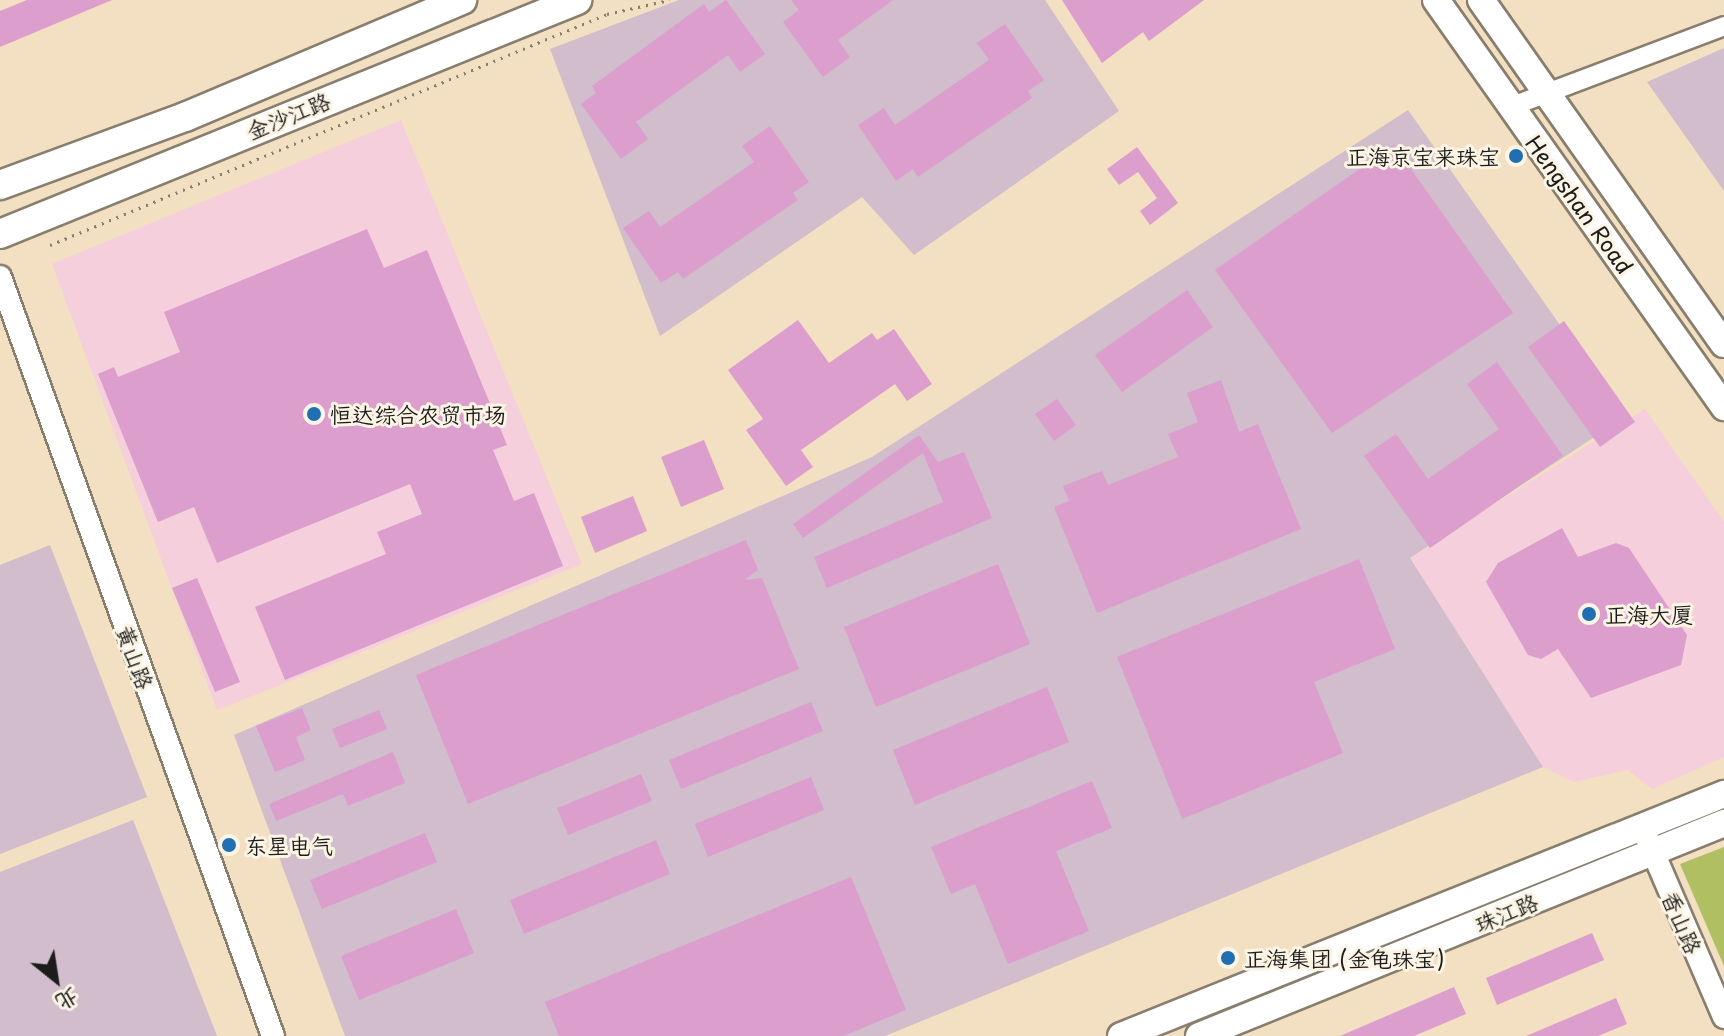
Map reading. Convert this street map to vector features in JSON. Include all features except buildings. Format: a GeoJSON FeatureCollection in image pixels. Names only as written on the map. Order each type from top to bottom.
{"type":"FeatureCollection","features":[{"type":"Feature","properties":{"kind":"main road","name":"金沙江路"},"geometry":{"type":"LineString","coordinates":[[0,185],[185,117],[462,0]]}},
{"type":"Feature","properties":{"kind":"main road","name":"金沙江路"},"geometry":{"type":"LineString","coordinates":[[0,234],[577,0]]}},
{"type":"Feature","properties":{"kind":"main road","name":"Hengshan Road"},"geometry":{"type":"LineString","coordinates":[[1436,0],[1724,407]]}},
{"type":"Feature","properties":{"kind":"main road","name":"Hengshan Road"},"geometry":{"type":"LineString","coordinates":[[1481,0],[1724,344]]}},
{"type":"Feature","properties":{"kind":"main road"},"geometry":{"type":"LineString","coordinates":[[1121,1036],[1724,794]]}},
{"type":"Feature","properties":{"kind":"main road","name":"珠江路"},"geometry":{"type":"LineString","coordinates":[[1199,1036],[1724,823]]}},
{"type":"Feature","properties":{"kind":"street"},"geometry":{"type":"LineString","coordinates":[[1510,107],[1545,91],[1724,26]]}},
{"type":"Feature","properties":{"kind":"street","name":"黄山路"},"geometry":{"type":"LineString","coordinates":[[0,277],[273,1036]]}},
{"type":"Feature","properties":{"kind":"street","name":"香山路"},"geometry":{"type":"LineString","coordinates":[[1643,828],[1724,1017]]}},
{"type":"Feature","properties":{"kind":"path"},"geometry":{"type":"LineString","coordinates":[[50,245],[607,14],[669,0]]}},
{"type":"Feature","properties":{"kind":"shaded area"},"geometry":{"type":"Polygon","coordinates":[[[679,0],[1045,0],[1119,111],[914,255],[862,197],[660,336],[550,49],[679,0]]]}},
{"type":"Feature","properties":{"kind":"shaded area"},"geometry":{"type":"Polygon","coordinates":[[[1724,48],[1724,191],[1647,82],[1724,48]]]}},
{"type":"Feature","properties":{"kind":"shaded area"},"geometry":{"type":"Polygon","coordinates":[[[1408,110],[1625,417],[1410,558],[1543,767],[885,1036],[345,1036],[234,735],[872,457],[1408,110]]]}},
{"type":"Feature","properties":{"kind":"shaded area","name":"恒达综合农贸市场"},"geometry":{"type":"Polygon","coordinates":[[[401,120],[582,564],[217,710],[52,264],[401,120]]]}},
{"type":"Feature","properties":{"kind":"shaded area"},"geometry":{"type":"Polygon","coordinates":[[[1645,409],[1724,522],[1724,757],[1652,789],[1628,770],[1573,782],[1543,767],[1410,558],[1645,409]]]}},
{"type":"Feature","properties":{"kind":"shaded area"},"geometry":{"type":"Polygon","coordinates":[[[50,545],[147,797],[0,854],[0,565],[50,545]]]}},
{"type":"Feature","properties":{"kind":"shaded area"},"geometry":{"type":"Polygon","coordinates":[[[133,820],[217,1036],[0,1036],[0,872],[133,820]]]}},
{"type":"Feature","properties":{"kind":"green space"},"geometry":{"type":"Polygon","coordinates":[[[1724,847],[1724,966],[1680,864],[1724,847]]]}},
{"type":"Feature","properties":{"kind":"place","name":"正海京宝来珠宝"},"geometry":{"type":"Point","coordinates":[1516,156]}},
{"type":"Feature","properties":{"kind":"place","name":"恒达综合农贸市场"},"geometry":{"type":"Point","coordinates":[314,414]}},
{"type":"Feature","properties":{"kind":"place","name":"正海大厦"},"geometry":{"type":"Point","coordinates":[1589,614]}},
{"type":"Feature","properties":{"kind":"place","name":"东星电气"},"geometry":{"type":"Point","coordinates":[229,845]}},
{"type":"Feature","properties":{"kind":"place","name":"正海集团 (金龟珠宝)"},"geometry":{"type":"Point","coordinates":[1228,958]}}]}
